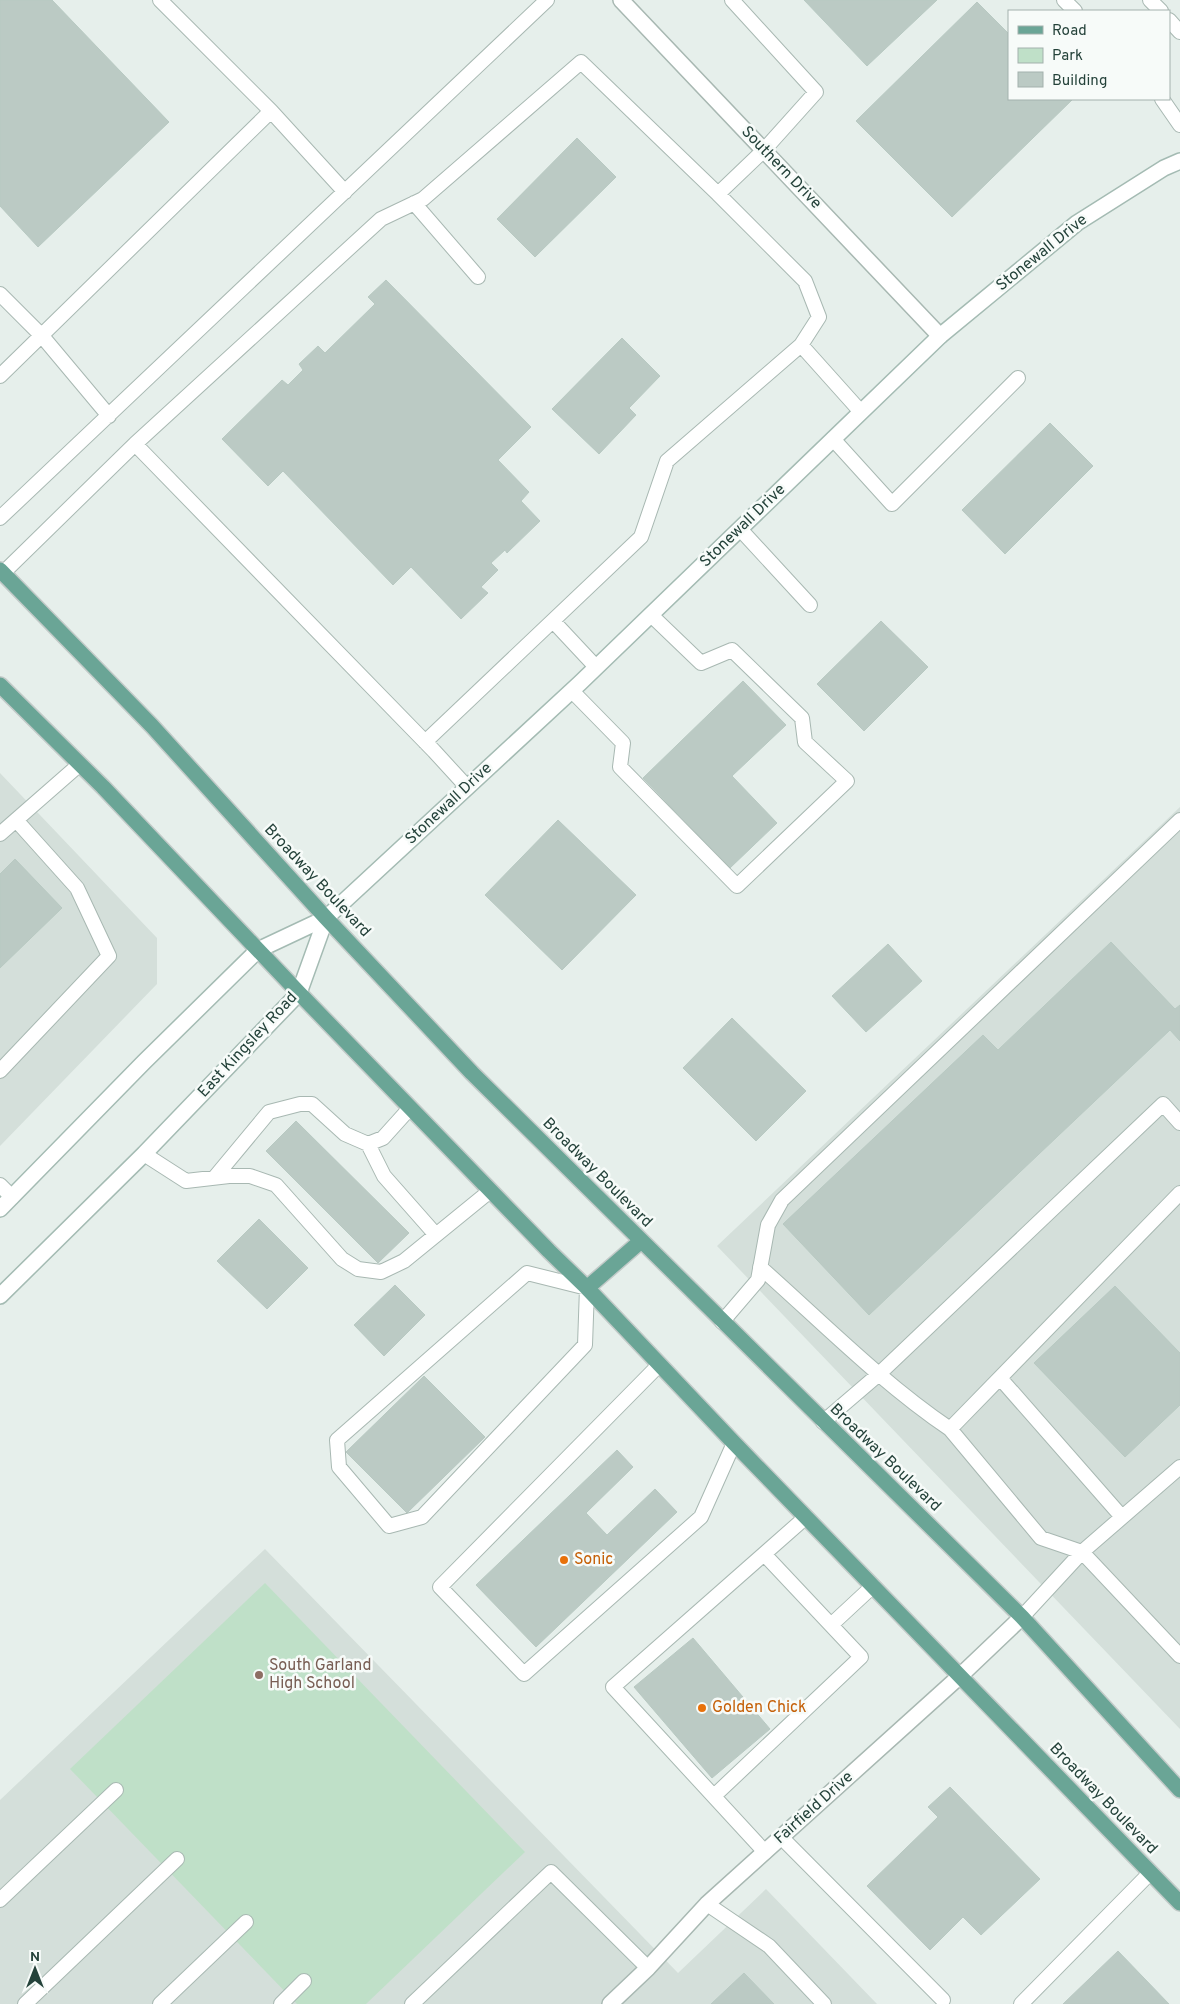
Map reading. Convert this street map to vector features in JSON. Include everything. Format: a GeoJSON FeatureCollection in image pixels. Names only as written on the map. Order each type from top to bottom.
{"type":"FeatureCollection","features":[{"type":"Feature","properties":{"kind":"main road","name":"Broadway Boulevard"},"geometry":{"type":"LineString","coordinates":[[2,571],[152,726],[326,918],[472,1073],[1022,1617],[1180,1790]]}},
{"type":"Feature","properties":{"kind":"main road","name":"Broadway Boulevard"},"geometry":{"type":"LineString","coordinates":[[0,685],[80,764],[410,1108],[587,1288],[734,1443],[1150,1872],[1179,1899]]}},
{"type":"Feature","properties":{"kind":"main road"},"geometry":{"type":"LineString","coordinates":[[587,1288],[641,1241]]}},
{"type":"Feature","properties":{"kind":"street","name":"Southern Drive"},"geometry":{"type":"LineString","coordinates":[[621,0],[940,336]]}},
{"type":"Feature","properties":{"kind":"street","name":"Stonewall Drive"},"geometry":{"type":"LineString","coordinates":[[326,918],[572,690],[940,336],[1077,223],[1164,168],[1180,161]]}},
{"type":"Feature","properties":{"kind":"street"},"geometry":{"type":"LineString","coordinates":[[0,1209],[144,1062],[258,950],[326,918]]}},
{"type":"Feature","properties":{"kind":"street","name":"East Kingsley Road"},"geometry":{"type":"LineString","coordinates":[[0,1296],[144,1154],[299,993],[326,918]]}},
{"type":"Feature","properties":{"kind":"street","name":"Fairfield Drive"},"geometry":{"type":"LineString","coordinates":[[610,2004],[648,1968],[707,1904],[960,1676],[1022,1617]]}},
{"type":"Feature","properties":{"kind":"lane"},"geometry":{"type":"LineString","coordinates":[[160,0],[271,111],[345,192]]}},
{"type":"Feature","properties":{"kind":"lane"},"geometry":{"type":"LineString","coordinates":[[0,518],[547,0]]}},
{"type":"Feature","properties":{"kind":"lane"},"geometry":{"type":"LineString","coordinates":[[718,194],[764,150],[816,92],[732,0]]}},
{"type":"Feature","properties":{"kind":"lane"},"geometry":{"type":"LineString","coordinates":[[1064,0],[1075,10]]}},
{"type":"Feature","properties":{"kind":"lane"},"geometry":{"type":"LineString","coordinates":[[1150,0],[1159,10]]}},
{"type":"Feature","properties":{"kind":"lane"},"geometry":{"type":"LineString","coordinates":[[1170,21],[1180,32]]}},
{"type":"Feature","properties":{"kind":"lane"},"geometry":{"type":"LineString","coordinates":[[2,571],[135,444],[381,219],[422,199],[581,62],[805,281],[819,317],[801,345],[667,461],[641,537],[425,742]]}},
{"type":"Feature","properties":{"kind":"lane"},"geometry":{"type":"LineString","coordinates":[[1163,100],[1180,125]]}},
{"type":"Feature","properties":{"kind":"lane"},"geometry":{"type":"LineString","coordinates":[[0,376],[271,111]]}},
{"type":"Feature","properties":{"kind":"lane"},"geometry":{"type":"LineString","coordinates":[[414,203],[478,277]]}},
{"type":"Feature","properties":{"kind":"lane"},"geometry":{"type":"LineString","coordinates":[[0,294],[42,336],[109,416]]}},
{"type":"Feature","properties":{"kind":"lane"},"geometry":{"type":"LineString","coordinates":[[801,345],[861,412]]}},
{"type":"Feature","properties":{"kind":"lane"},"geometry":{"type":"LineString","coordinates":[[833,439],[892,504],[1018,378]]}},
{"type":"Feature","properties":{"kind":"lane"},"geometry":{"type":"LineString","coordinates":[[135,444],[425,742],[467,788]]}},
{"type":"Feature","properties":{"kind":"lane"},"geometry":{"type":"LineString","coordinates":[[740,529],[810,606]]}},
{"type":"Feature","properties":{"kind":"lane"},"geometry":{"type":"LineString","coordinates":[[572,690],[623,743],[620,767],[737,886],[847,781],[805,742],[802,718],[732,650],[701,663],[651,614]]}},
{"type":"Feature","properties":{"kind":"lane"},"geometry":{"type":"LineString","coordinates":[[553,621],[596,667]]}},
{"type":"Feature","properties":{"kind":"lane"},"geometry":{"type":"LineString","coordinates":[[0,834],[80,764]]}},
{"type":"Feature","properties":{"kind":"lane"},"geometry":{"type":"LineString","coordinates":[[0,1071],[109,956],[77,888],[16,820]]}},
{"type":"Feature","properties":{"kind":"lane"},"geometry":{"type":"LineString","coordinates":[[722,1322],[758,1280],[768,1225],[782,1200],[1180,820]]}},
{"type":"Feature","properties":{"kind":"lane"},"geometry":{"type":"LineString","coordinates":[[215,1178],[269,1112],[300,1104],[312,1104],[345,1134],[368,1144],[384,1176],[436,1235]]}},
{"type":"Feature","properties":{"kind":"lane"},"geometry":{"type":"LineString","coordinates":[[823,1422],[879,1374],[1162,1104],[1180,1123]]}},
{"type":"Feature","properties":{"kind":"lane"},"geometry":{"type":"LineString","coordinates":[[368,1144],[383,1138],[410,1108]]}},
{"type":"Feature","properties":{"kind":"lane"},"geometry":{"type":"LineString","coordinates":[[144,1154],[186,1181],[250,1176],[276,1185],[342,1258],[358,1269],[381,1272],[404,1261],[490,1190]]}},
{"type":"Feature","properties":{"kind":"lane"},"geometry":{"type":"LineString","coordinates":[[0,1185],[12,1197]]}},
{"type":"Feature","properties":{"kind":"lane"},"geometry":{"type":"LineString","coordinates":[[950,1429],[1180,1193]]}},
{"type":"Feature","properties":{"kind":"lane"},"geometry":{"type":"LineString","coordinates":[[760,1267],[879,1374],[924,1412],[950,1429],[1041,1538],[1082,1552],[1180,1656]]}},
{"type":"Feature","properties":{"kind":"lane"},"geometry":{"type":"LineString","coordinates":[[527,1273],[587,1288],[585,1345],[422,1517],[390,1526],[339,1467],[337,1440],[527,1273]]}},
{"type":"Feature","properties":{"kind":"lane"},"geometry":{"type":"LineString","coordinates":[[659,1365],[440,1587],[524,1674],[701,1516],[734,1443]]}},
{"type":"Feature","properties":{"kind":"lane"},"geometry":{"type":"LineString","coordinates":[[1000,1378],[1122,1517]]}},
{"type":"Feature","properties":{"kind":"lane"},"geometry":{"type":"LineString","coordinates":[[1022,1617],[1082,1552],[1180,1467]]}},
{"type":"Feature","properties":{"kind":"lane"},"geometry":{"type":"LineString","coordinates":[[765,1852],[613,1687],[806,1517]]}},
{"type":"Feature","properties":{"kind":"lane"},"geometry":{"type":"LineString","coordinates":[[714,1796],[861,1656],[764,1554]]}},
{"type":"Feature","properties":{"kind":"lane"},"geometry":{"type":"LineString","coordinates":[[831,1625],[873,1586]]}},
{"type":"Feature","properties":{"kind":"lane"},"geometry":{"type":"LineString","coordinates":[[0,1900],[116,1790]]}},
{"type":"Feature","properties":{"kind":"lane"},"geometry":{"type":"LineString","coordinates":[[781,1837],[944,2000]]}},
{"type":"Feature","properties":{"kind":"lane"},"geometry":{"type":"LineString","coordinates":[[25,2004],[177,1860]]}},
{"type":"Feature","properties":{"kind":"lane"},"geometry":{"type":"LineString","coordinates":[[412,2004],[551,1872],[648,1968]]}},
{"type":"Feature","properties":{"kind":"lane"},"geometry":{"type":"LineString","coordinates":[[1021,2004],[1150,1872]]}},
{"type":"Feature","properties":{"kind":"lane"},"geometry":{"type":"LineString","coordinates":[[707,1904],[769,1946],[824,2004]]}},
{"type":"Feature","properties":{"kind":"lane"},"geometry":{"type":"LineString","coordinates":[[160,2004],[246,1922]]}},
{"type":"Feature","properties":{"kind":"lane"},"geometry":{"type":"LineString","coordinates":[[281,2004],[304,1981]]}},
{"type":"Feature","properties":{"kind":"shaded area"},"geometry":{"type":"Polygon","coordinates":[[[0,773],[157,938],[157,984],[0,1146],[0,773]]]}},
{"type":"Feature","properties":{"kind":"shaded area"},"geometry":{"type":"Polygon","coordinates":[[[1180,807],[1180,1729],[717,1246],[1180,807]]]}},
{"type":"Feature","properties":{"kind":"shaded area","name":"South Garland High School"},"geometry":{"type":"Polygon","coordinates":[[[265,1549],[678,1973],[766,1889],[877,2004],[0,2004],[0,1800],[265,1549]]]}},
{"type":"Feature","properties":{"kind":"green space"},"geometry":{"type":"Polygon","coordinates":[[[265,1583],[525,1852],[366,2004],[297,2004],[70,1769],[265,1583]]]}},
{"type":"Feature","properties":{"kind":"building"},"geometry":{"type":"Polygon","coordinates":[[[0,0],[52,0],[169,122],[38,247],[0,206],[0,0]]]}},
{"type":"Feature","properties":{"kind":"building"},"geometry":{"type":"Polygon","coordinates":[[[804,0],[937,0],[867,66],[804,0]]]}},
{"type":"Feature","properties":{"kind":"building"},"geometry":{"type":"Polygon","coordinates":[[[977,2],[1008,33],[1008,100],[1072,100],[952,217],[856,121],[977,2]]]}},
{"type":"Feature","properties":{"kind":"building"},"geometry":{"type":"Polygon","coordinates":[[[577,138],[616,177],[535,257],[497,219],[577,138]]]}},
{"type":"Feature","properties":{"kind":"building"},"geometry":{"type":"Polygon","coordinates":[[[386,280],[531,427],[498,460],[529,492],[521,501],[540,521],[507,553],[505,550],[491,563],[498,570],[481,587],[488,593],[461,619],[411,567],[393,585],[283,471],[268,486],[222,439],[282,380],[288,385],[303,370],[299,364],[318,346],[325,353],[375,304],[368,297],[386,280]]]}},
{"type":"Feature","properties":{"kind":"building"},"geometry":{"type":"Polygon","coordinates":[[[622,338],[660,376],[629,408],[636,415],[599,454],[552,409],[622,338]]]}},
{"type":"Feature","properties":{"kind":"building"},"geometry":{"type":"Polygon","coordinates":[[[1050,423],[1093,466],[1005,554],[962,510],[1050,423]]]}},
{"type":"Feature","properties":{"kind":"building"},"geometry":{"type":"Polygon","coordinates":[[[881,621],[928,667],[864,731],[817,684],[881,621]]]}},
{"type":"Feature","properties":{"kind":"building"},"geometry":{"type":"Polygon","coordinates":[[[743,681],[786,725],[732,776],[777,823],[730,868],[643,778],[743,681]]]}},
{"type":"Feature","properties":{"kind":"building"},"geometry":{"type":"Polygon","coordinates":[[[558,820],[636,895],[562,970],[485,895],[558,820]]]}},
{"type":"Feature","properties":{"kind":"building"},"geometry":{"type":"Polygon","coordinates":[[[15,859],[62,908],[0,968],[0,874],[15,859]]]}},
{"type":"Feature","properties":{"kind":"building"},"geometry":{"type":"Polygon","coordinates":[[[1111,942],[1175,1009],[1180,1005],[1180,1041],[1170,1030],[869,1315],[783,1224],[983,1035],[998,1050],[1111,942]]]}},
{"type":"Feature","properties":{"kind":"building"},"geometry":{"type":"Polygon","coordinates":[[[888,944],[922,981],[866,1032],[832,996],[888,944]]]}},
{"type":"Feature","properties":{"kind":"building"},"geometry":{"type":"Polygon","coordinates":[[[732,1018],[806,1091],[756,1141],[683,1068],[732,1018]]]}},
{"type":"Feature","properties":{"kind":"building"},"geometry":{"type":"Polygon","coordinates":[[[296,1121],[409,1233],[378,1263],[266,1151],[296,1121]]]}},
{"type":"Feature","properties":{"kind":"building"},"geometry":{"type":"Polygon","coordinates":[[[259,1219],[308,1268],[267,1309],[217,1261],[259,1219]]]}},
{"type":"Feature","properties":{"kind":"building"},"geometry":{"type":"Polygon","coordinates":[[[395,1285],[425,1315],[384,1356],[354,1325],[395,1285]]]}},
{"type":"Feature","properties":{"kind":"building"},"geometry":{"type":"Polygon","coordinates":[[[1115,1286],[1180,1353],[1180,1405],[1125,1457],[1034,1363],[1115,1286]]]}},
{"type":"Feature","properties":{"kind":"building"},"geometry":{"type":"Polygon","coordinates":[[[424,1376],[485,1437],[407,1513],[346,1452],[424,1376]]]}},
{"type":"Feature","properties":{"kind":"building","name":"Sonic"},"geometry":{"type":"Polygon","coordinates":[[[617,1450],[633,1467],[586,1513],[607,1535],[655,1489],[677,1512],[536,1647],[476,1585],[617,1450]]]}},
{"type":"Feature","properties":{"kind":"building","name":"Golden Chick"},"geometry":{"type":"Polygon","coordinates":[[[693,1638],[770,1729],[712,1778],[634,1687],[693,1638]]]}},
{"type":"Feature","properties":{"kind":"building"},"geometry":{"type":"Polygon","coordinates":[[[950,1787],[1040,1879],[981,1935],[963,1917],[930,1950],[867,1886],[938,1817],[928,1807],[950,1787]]]}},
{"type":"Feature","properties":{"kind":"building"},"geometry":{"type":"Polygon","coordinates":[[[1118,1951],[1169,2004],[1063,2004],[1118,1951]]]}},
{"type":"Feature","properties":{"kind":"building"},"geometry":{"type":"Polygon","coordinates":[[[744,1973],[774,2004],[711,2004],[744,1973]]]}},
{"type":"Feature","properties":{"kind":"place","name":"Sonic"},"geometry":{"type":"Point","coordinates":[564,1560]}},
{"type":"Feature","properties":{"kind":"place","name":"South Garland High School"},"geometry":{"type":"Point","coordinates":[259,1675]}},
{"type":"Feature","properties":{"kind":"place","name":"Golden Chick"},"geometry":{"type":"Point","coordinates":[702,1708]}}]}
